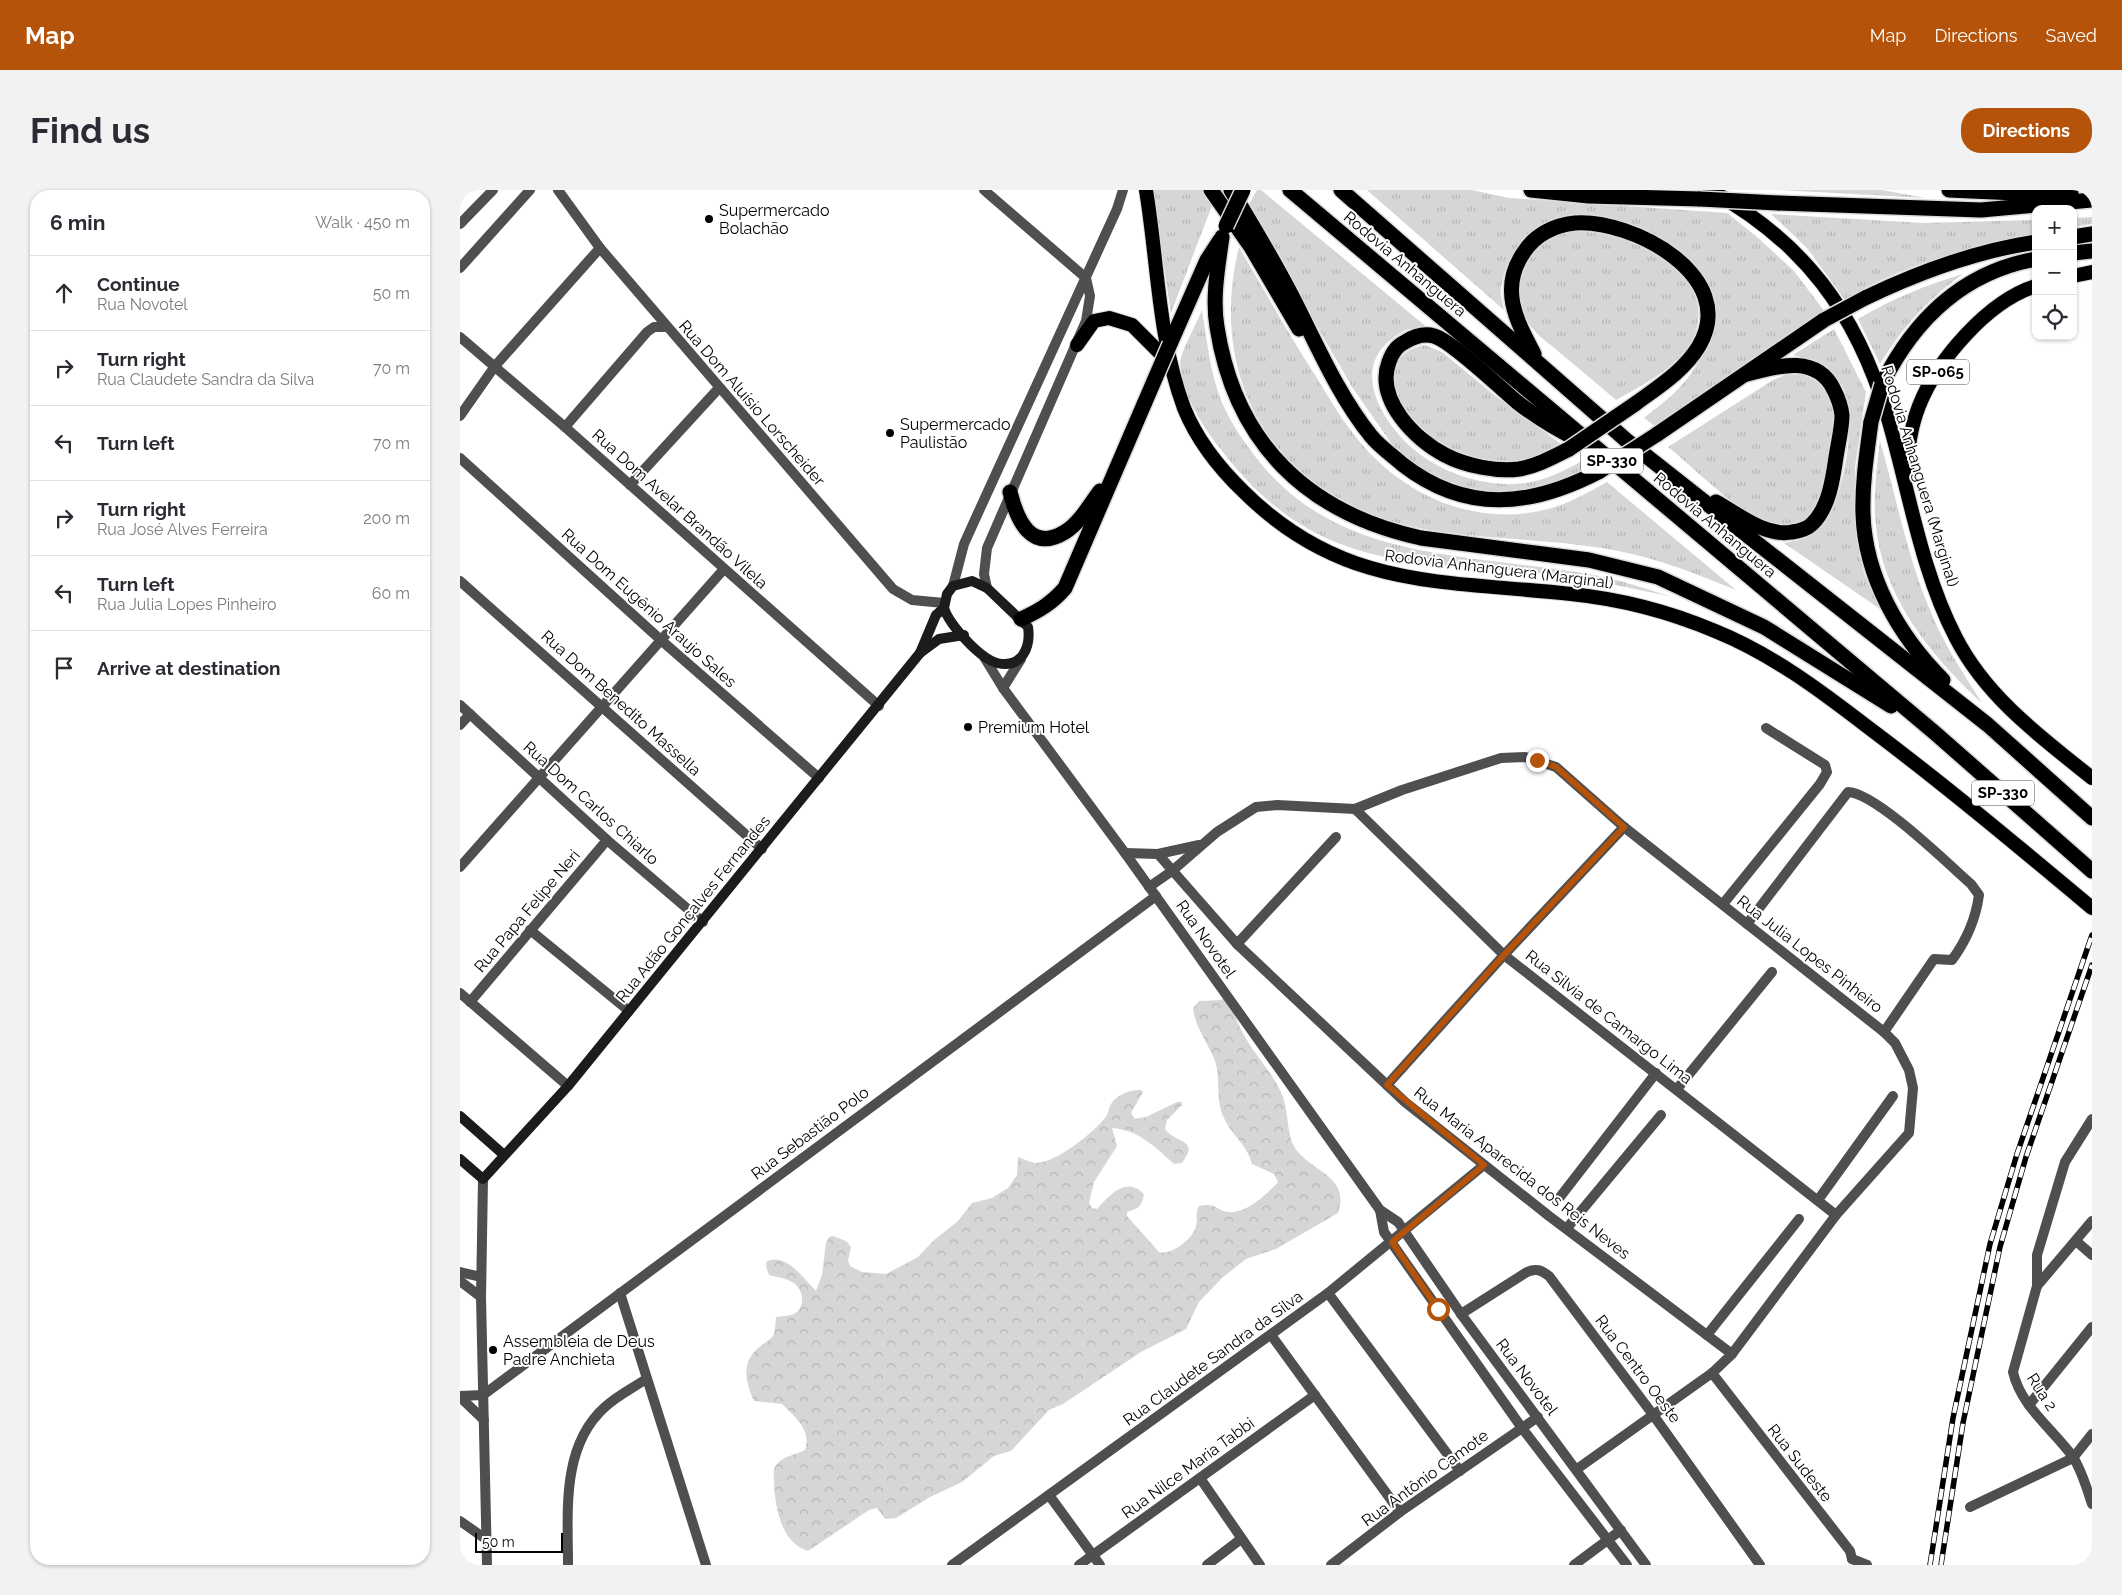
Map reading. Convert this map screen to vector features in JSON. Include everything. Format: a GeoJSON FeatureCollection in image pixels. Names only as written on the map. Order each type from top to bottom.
{"type":"FeatureCollection","features":[{"type":"Feature","properties":{"kind":"highway","name":"Rodovia Anhanguera (Marginal)"},"geometry":{"type":"LineString","coordinates":[[1146,190],[1165,344],[1184,406],[1192,426],[1207,450],[1228,476],[1275,521],[1305,541],[1346,561],[1378,572],[1435,581],[1574,594],[1646,607],[1720,632],[1796,673],[1912,760],[2092,908]]}},
{"type":"Feature","properties":{"kind":"highway"},"geometry":{"type":"LineString","coordinates":[[1211,190],[1251,247],[1295,324],[1320,352]]}},
{"type":"Feature","properties":{"kind":"highway"},"geometry":{"type":"LineString","coordinates":[[1231,190],[1270,255],[1337,388],[1372,437],[1416,474],[1444,489],[1479,499],[1518,500],[1552,492],[1600,471],[1747,374],[1784,346],[1824,320],[1865,298],[1912,276],[1969,256],[2032,243]]}},
{"type":"Feature","properties":{"kind":"highway"},"geometry":{"type":"LineString","coordinates":[[1021,619],[1048,605],[1065,588],[1207,260],[1222,237],[1243,190]]}},
{"type":"Feature","properties":{"kind":"highway","name":"Rodovia Anhanguera"},"geometry":{"type":"LineString","coordinates":[[1290,190],[1935,733],[2092,871]]}},
{"type":"Feature","properties":{"kind":"highway","name":"Rodovia Anhanguera"},"geometry":{"type":"LineString","coordinates":[[1341,190],[1668,474],[1988,725],[2090,816]]}},
{"type":"Feature","properties":{"kind":"highway"},"geometry":{"type":"LineString","coordinates":[[1531,190],[1579,195],[1705,194],[1778,203],[1981,210],[2092,200]]}},
{"type":"Feature","properties":{"kind":"highway"},"geometry":{"type":"LineString","coordinates":[[1949,190],[2016,194],[2092,193]]}},
{"type":"Feature","properties":{"kind":"highway","name":"Rodovia Anhanguera (Marginal)"},"geometry":{"type":"LineString","coordinates":[[1705,194],[1756,217],[1778,234],[1832,296],[1852,329],[1876,383],[1907,498],[1931,576],[1956,638],[1986,684],[2013,713],[2092,778]]}},
{"type":"Feature","properties":{"kind":"highway"},"geometry":{"type":"LineString","coordinates":[[1538,362],[1517,322],[1510,292],[1516,267],[1527,247],[1546,231],[1574,223],[1608,227],[1633,235],[1663,250],[1687,267],[1702,289],[1706,307],[1704,332],[1693,355],[1682,368],[1635,404],[1569,449],[1542,462],[1519,469],[1477,465],[1445,456],[1423,441],[1401,417],[1386,387],[1385,375],[1393,352],[1410,338],[1425,335],[1445,341],[1539,418],[1602,453]]}},
{"type":"Feature","properties":{"kind":"highway"},"geometry":{"type":"LineString","coordinates":[[2077,236],[2092,234]]}},
{"type":"Feature","properties":{"kind":"highway"},"geometry":{"type":"LineString","coordinates":[[1222,237],[1217,272],[1216,326],[1225,368],[1250,425],[1279,464],[1295,481],[1311,493],[1355,516],[1394,532],[1421,538],[1589,560],[1658,577],[1764,627],[1935,733]]}},
{"type":"Feature","properties":{"kind":"highway"},"geometry":{"type":"LineString","coordinates":[[2077,253],[2092,251]]}},
{"type":"Feature","properties":{"kind":"highway"},"geometry":{"type":"LineString","coordinates":[[1988,725],[1932,670],[1914,648],[1882,595],[1867,546],[1863,514],[1867,452],[1871,422],[1882,384],[1908,340],[1943,302],[1983,274],[2032,260]]}},
{"type":"Feature","properties":{"kind":"highway"},"geometry":{"type":"LineString","coordinates":[[2077,275],[2092,272]]}},
{"type":"Feature","properties":{"kind":"highway","name":"SP-065"},"geometry":{"type":"LineString","coordinates":[[1907,498],[1907,467],[1910,438],[1919,406],[1935,375],[1955,347],[1977,324],[2023,290],[2032,287]]}},
{"type":"Feature","properties":{"kind":"highway"},"geometry":{"type":"LineString","coordinates":[[1077,345],[1094,321],[1109,318],[1132,325],[1159,352],[1169,357]]}},
{"type":"Feature","properties":{"kind":"highway"},"geometry":{"type":"LineString","coordinates":[[1668,474],[1772,532],[1790,533],[1806,528],[1813,523],[1827,498],[1834,475],[1842,416],[1838,398],[1832,385],[1821,372],[1808,367],[1794,364],[1747,374]]}},
{"type":"Feature","properties":{"kind":"highway"},"geometry":{"type":"LineString","coordinates":[[1010,492],[1017,516],[1024,527],[1036,537],[1046,539],[1066,532],[1082,516],[1115,469]]}},
{"type":"Feature","properties":{"kind":"main road"},"geometry":{"type":"LineString","coordinates":[[944,605],[952,625],[984,656],[996,663],[1006,664],[1021,659],[1028,648],[1028,627],[987,588],[972,581],[953,586]]}},
{"type":"Feature","properties":{"kind":"main road","name":"Rua Adão Gonçalves Fernandes"},"geometry":{"type":"LineString","coordinates":[[483,1179],[568,1086],[879,706],[920,653],[936,615],[944,605],[953,586]]}},
{"type":"Feature","properties":{"kind":"main road","name":"Rua Adão Gonçalves Fernandes"},"geometry":{"type":"LineString","coordinates":[[920,653],[940,640],[964,636]]}},
{"type":"Feature","properties":{"kind":"main road"},"geometry":{"type":"LineString","coordinates":[[460,1116],[504,1155]]}},
{"type":"Feature","properties":{"kind":"main road"},"geometry":{"type":"LineString","coordinates":[[460,1158],[483,1179]]}},
{"type":"Feature","properties":{"kind":"street"},"geometry":{"type":"LineString","coordinates":[[460,224],[493,190]]}},
{"type":"Feature","properties":{"kind":"street"},"geometry":{"type":"LineString","coordinates":[[460,268],[530,190]]}},
{"type":"Feature","properties":{"kind":"street","name":"Rua Dom Aluísio Lorscheider"},"geometry":{"type":"LineString","coordinates":[[558,190],[600,248],[653,311],[894,589],[912,600],[944,605]]}},
{"type":"Feature","properties":{"kind":"street"},"geometry":{"type":"LineString","coordinates":[[984,190],[1086,278],[1090,307],[1077,345],[1010,492],[987,548],[984,574],[987,588]]}},
{"type":"Feature","properties":{"kind":"street"},"geometry":{"type":"LineString","coordinates":[[953,586],[964,544],[1118,209],[1124,190]]}},
{"type":"Feature","properties":{"kind":"street"},"geometry":{"type":"LineString","coordinates":[[460,416],[495,366],[600,248]]}},
{"type":"Feature","properties":{"kind":"street"},"geometry":{"type":"LineString","coordinates":[[647,332],[653,311]]}},
{"type":"Feature","properties":{"kind":"street"},"geometry":{"type":"LineString","coordinates":[[565,426],[647,332],[654,327],[667,327]]}},
{"type":"Feature","properties":{"kind":"street","name":"Rua Dom Avelar Brandão Vilela"},"geometry":{"type":"LineString","coordinates":[[460,337],[565,426],[879,706]]}},
{"type":"Feature","properties":{"kind":"street"},"geometry":{"type":"LineString","coordinates":[[630,485],[719,388]]}},
{"type":"Feature","properties":{"kind":"street","name":"Rua Dom Eugênio Araujo Sales"},"geometry":{"type":"LineString","coordinates":[[460,458],[662,642],[819,778]]}},
{"type":"Feature","properties":{"kind":"street"},"geometry":{"type":"LineString","coordinates":[[460,867],[602,706],[662,642],[724,569]]}},
{"type":"Feature","properties":{"kind":"street","name":"Rua Dom Benedito Massella"},"geometry":{"type":"LineString","coordinates":[[460,581],[762,849]]}},
{"type":"Feature","properties":{"kind":"street","name":"Rua Novotel"},"geometry":{"type":"LineString","coordinates":[[984,656],[1003,688],[1149,886],[1380,1210],[1398,1222],[1461,1314],[1646,1565]]}},
{"type":"Feature","properties":{"kind":"street"},"geometry":{"type":"LineString","coordinates":[[1003,688],[1021,659]]}},
{"type":"Feature","properties":{"kind":"street","name":"Rua Dom Carlos Chiarlo"},"geometry":{"type":"LineString","coordinates":[[460,705],[607,840],[703,922]]}},
{"type":"Feature","properties":{"kind":"street"},"geometry":{"type":"LineString","coordinates":[[460,725],[470,714]]}},
{"type":"Feature","properties":{"kind":"street"},"geometry":{"type":"LineString","coordinates":[[1723,904],[1820,784],[1827,772],[1826,765],[1766,728]]}},
{"type":"Feature","properties":{"kind":"street","name":"Rua Julia Lopes Pinheiro"},"geometry":{"type":"LineString","coordinates":[[1149,886],[1172,871],[1216,832],[1256,807],[1277,805],[1355,809],[1458,771],[1501,758],[1519,756],[1556,767],[1624,827],[1884,1032],[1895,1044],[1909,1070],[1913,1088],[1909,1133],[1836,1214],[1732,1354],[1712,1373],[1577,1469]]}},
{"type":"Feature","properties":{"kind":"street"},"geometry":{"type":"LineString","coordinates":[[1747,924],[1848,792],[1854,793],[1883,809],[1971,884],[1980,895],[1977,910],[1952,960],[1934,959],[1884,1032]]}},
{"type":"Feature","properties":{"kind":"street","name":"Rua Silvia de Camargo Lima"},"geometry":{"type":"LineString","coordinates":[[1355,809],[1504,955],[1836,1214]]}},
{"type":"Feature","properties":{"kind":"street"},"geometry":{"type":"LineString","coordinates":[[1387,1085],[1504,955],[1624,827]]}},
{"type":"Feature","properties":{"kind":"street"},"geometry":{"type":"LineString","coordinates":[[1237,944],[1336,837]]}},
{"type":"Feature","properties":{"kind":"street","name":"Rua Papa Felipe Neri"},"geometry":{"type":"LineString","coordinates":[[470,1002],[607,840]]}},
{"type":"Feature","properties":{"kind":"street","name":"Rua Julia Lopes Pinheiro"},"geometry":{"type":"LineString","coordinates":[[1125,853],[1158,854],[1200,845]]}},
{"type":"Feature","properties":{"kind":"street","name":"Rua Maria Aparecida dos Reis Neves"},"geometry":{"type":"LineString","coordinates":[[1158,854],[1237,944],[1387,1085],[1484,1165],[1732,1354]]}},
{"type":"Feature","properties":{"kind":"street","name":"Rua Sebastião Polo"},"geometry":{"type":"LineString","coordinates":[[483,1395],[1156,896]]}},
{"type":"Feature","properties":{"kind":"street"},"geometry":{"type":"LineString","coordinates":[[530,930],[629,1011]]}},
{"type":"Feature","properties":{"kind":"street"},"geometry":{"type":"LineString","coordinates":[[1677,1089],[1772,972]]}},
{"type":"Feature","properties":{"kind":"street"},"geometry":{"type":"LineString","coordinates":[[460,993],[568,1086]]}},
{"type":"Feature","properties":{"kind":"street"},"geometry":{"type":"LineString","coordinates":[[1560,1197],[1656,1073]]}},
{"type":"Feature","properties":{"kind":"street"},"geometry":{"type":"LineString","coordinates":[[1818,1200],[1893,1096]]}},
{"type":"Feature","properties":{"kind":"street"},"geometry":{"type":"LineString","coordinates":[[1567,1228],[1661,1115]]}},
{"type":"Feature","properties":{"kind":"street"},"geometry":{"type":"LineString","coordinates":[[2037,1286],[2037,1255],[2066,1162],[2092,1119]]}},
{"type":"Feature","properties":{"kind":"street","name":"Rua Claudete Sandra da Silva"},"geometry":{"type":"LineString","coordinates":[[952,1565],[1328,1294],[1484,1165]]}},
{"type":"Feature","properties":{"kind":"street"},"geometry":{"type":"LineString","coordinates":[[483,1179],[481,1297],[487,1565]]}},
{"type":"Feature","properties":{"kind":"street","name":"Rua Novotel"},"geometry":{"type":"LineString","coordinates":[[1380,1210],[1384,1232],[1522,1428],[1627,1565]]}},
{"type":"Feature","properties":{"kind":"street"},"geometry":{"type":"LineString","coordinates":[[1707,1335],[1799,1219]]}},
{"type":"Feature","properties":{"kind":"street"},"geometry":{"type":"LineString","coordinates":[[2037,1286],[2092,1221]]}},
{"type":"Feature","properties":{"kind":"street"},"geometry":{"type":"LineString","coordinates":[[2076,1241],[2092,1254]]}},
{"type":"Feature","properties":{"kind":"street","name":"Rua Centro Oeste"},"geometry":{"type":"LineString","coordinates":[[1461,1314],[1527,1272],[1534,1269],[1542,1270],[1549,1276],[1654,1416],[1760,1565]]}},
{"type":"Feature","properties":{"kind":"street"},"geometry":{"type":"LineString","coordinates":[[460,1272],[481,1277]]}},
{"type":"Feature","properties":{"kind":"street"},"geometry":{"type":"LineString","coordinates":[[460,1280],[481,1297]]}},
{"type":"Feature","properties":{"kind":"street","name":"Rua 2"},"geometry":{"type":"LineString","coordinates":[[2037,1286],[2013,1372],[2016,1382],[2029,1405],[2073,1458],[2092,1504]]}},
{"type":"Feature","properties":{"kind":"street"},"geometry":{"type":"LineString","coordinates":[[620,1293],[706,1565]]}},
{"type":"Feature","properties":{"kind":"street"},"geometry":{"type":"LineString","coordinates":[[1328,1294],[1460,1471]]}},
{"type":"Feature","properties":{"kind":"street"},"geometry":{"type":"LineString","coordinates":[[2029,1405],[2092,1327]]}},
{"type":"Feature","properties":{"kind":"street"},"geometry":{"type":"LineString","coordinates":[[1271,1335],[1400,1512]]}},
{"type":"Feature","properties":{"kind":"street","name":"Rua Sudeste"},"geometry":{"type":"LineString","coordinates":[[1712,1373],[1850,1552],[1851,1562],[1867,1565]]}},
{"type":"Feature","properties":{"kind":"street"},"geometry":{"type":"LineString","coordinates":[[568,1565],[571,1474],[578,1446],[589,1426],[605,1407],[646,1379]]}},
{"type":"Feature","properties":{"kind":"street"},"geometry":{"type":"LineString","coordinates":[[460,1396],[483,1395]]}},
{"type":"Feature","properties":{"kind":"street"},"geometry":{"type":"LineString","coordinates":[[460,1396],[484,1420]]}},
{"type":"Feature","properties":{"kind":"street","name":"Rua Nilce Maria Tabbi"},"geometry":{"type":"LineString","coordinates":[[1079,1565],[1315,1396]]}},
{"type":"Feature","properties":{"kind":"street","name":"Rua Antônio Camote"},"geometry":{"type":"LineString","coordinates":[[1331,1565],[1400,1512],[1538,1417]]}},
{"type":"Feature","properties":{"kind":"street"},"geometry":{"type":"LineString","coordinates":[[1970,1507],[2073,1458],[2092,1434]]}},
{"type":"Feature","properties":{"kind":"street"},"geometry":{"type":"LineString","coordinates":[[1200,1478],[1260,1565]]}},
{"type":"Feature","properties":{"kind":"street"},"geometry":{"type":"LineString","coordinates":[[1049,1495],[1100,1565]]}},
{"type":"Feature","properties":{"kind":"street"},"geometry":{"type":"LineString","coordinates":[[460,1521],[487,1540]]}},
{"type":"Feature","properties":{"kind":"street"},"geometry":{"type":"LineString","coordinates":[[1574,1565],[1621,1530]]}},
{"type":"Feature","properties":{"kind":"street"},"geometry":{"type":"LineString","coordinates":[[1207,1565],[1241,1539]]}},
{"type":"Feature","properties":{"kind":"green space"},"geometry":{"type":"Polygon","coordinates":[[[1152,190],[1202,190],[1213,203],[1171,313],[1152,190]]]}},
{"type":"Feature","properties":{"kind":"green space"},"geometry":{"type":"Polygon","coordinates":[[[1257,190],[1261,190],[1429,329],[1406,330],[1394,337],[1377,357],[1372,372],[1373,388],[1387,419],[1397,433],[1421,455],[1444,469],[1457,474],[1471,479],[1499,484],[1526,483],[1541,480],[1582,461],[1593,470],[1524,494],[1469,490],[1443,482],[1408,459],[1391,443],[1352,387],[1248,206],[1257,190]]]}},
{"type":"Feature","properties":{"kind":"green space"},"geometry":{"type":"Polygon","coordinates":[[[1367,190],[1472,190],[1509,198],[1727,213],[1756,236],[1794,271],[1825,312],[1656,427],[1644,418],[1671,396],[1691,374],[1701,358],[1708,341],[1712,323],[1713,306],[1709,289],[1701,272],[1688,258],[1660,241],[1609,221],[1576,215],[1561,217],[1548,221],[1536,228],[1516,249],[1504,274],[1501,288],[1504,310],[1367,190]]]}},
{"type":"Feature","properties":{"kind":"green space"},"geometry":{"type":"Polygon","coordinates":[[[1779,190],[1882,190],[1926,198],[1779,190]]]}},
{"type":"Feature","properties":{"kind":"green space"},"geometry":{"type":"Polygon","coordinates":[[[1771,214],[1923,223],[2032,220],[2032,235],[1937,258],[1890,276],[1845,300],[1807,248],[1771,214]]]}},
{"type":"Feature","properties":{"kind":"green space"},"geometry":{"type":"Polygon","coordinates":[[[2092,217],[2092,224],[2077,226],[2077,218],[2092,217]]]}},
{"type":"Feature","properties":{"kind":"green space"},"geometry":{"type":"Polygon","coordinates":[[[1575,231],[1613,236],[1651,249],[1668,260],[1682,273],[1693,288],[1698,307],[1696,331],[1691,342],[1677,360],[1643,385],[1616,400],[1537,333],[1524,315],[1519,288],[1523,270],[1530,255],[1547,240],[1560,234],[1575,231]]]}},
{"type":"Feature","properties":{"kind":"green space"},"geometry":{"type":"Polygon","coordinates":[[[1239,247],[1295,343],[1352,432],[1371,454],[1392,473],[1415,489],[1440,502],[1467,510],[1495,514],[1523,514],[1552,508],[1573,500],[1607,482],[1736,590],[1663,563],[1618,551],[1564,543],[1454,533],[1393,522],[1360,510],[1314,482],[1286,457],[1263,427],[1247,395],[1236,361],[1231,324],[1232,286],[1239,247]]]}},
{"type":"Feature","properties":{"kind":"green space"},"geometry":{"type":"Polygon","coordinates":[[[1963,274],[1926,304],[1907,325],[1880,364],[1858,319],[1909,293],[1963,274]]]}},
{"type":"Feature","properties":{"kind":"green space"},"geometry":{"type":"Polygon","coordinates":[[[1202,310],[1214,376],[1222,402],[1230,418],[1249,448],[1282,486],[1319,514],[1359,533],[1402,546],[1448,555],[1588,574],[1620,581],[1672,597],[1562,576],[1406,561],[1365,552],[1327,538],[1290,517],[1254,488],[1219,447],[1199,418],[1188,396],[1181,373],[1180,362],[1202,310]]]}},
{"type":"Feature","properties":{"kind":"green space"},"geometry":{"type":"Polygon","coordinates":[[[1834,329],[1866,392],[1855,467],[1856,536],[1864,573],[1880,609],[1784,543],[1805,538],[1822,526],[1830,515],[1837,499],[1842,479],[1849,437],[1847,400],[1843,387],[1834,374],[1822,365],[1793,355],[1834,329]]]}},
{"type":"Feature","properties":{"kind":"green space"},"geometry":{"type":"Polygon","coordinates":[[[1425,345],[1442,352],[1498,398],[1561,444],[1541,455],[1520,460],[1496,460],[1471,456],[1447,446],[1425,433],[1408,416],[1397,396],[1395,374],[1398,362],[1404,354],[1425,345]]]}},
{"type":"Feature","properties":{"kind":"green space"},"geometry":{"type":"Polygon","coordinates":[[[1801,374],[1819,383],[1832,400],[1834,424],[1829,460],[1820,495],[1810,518],[1797,525],[1775,527],[1759,521],[1732,502],[1668,447],[1773,380],[1785,375],[1801,374]]]}},
{"type":"Feature","properties":{"kind":"green space"},"geometry":{"type":"Polygon","coordinates":[[[1880,441],[1908,547],[1922,589],[1947,646],[1982,703],[1942,663],[1925,641],[1909,618],[1885,568],[1878,541],[1875,513],[1875,486],[1880,441]]]}},
{"type":"Feature","properties":{"kind":"green space"},"geometry":{"type":"Polygon","coordinates":[[[1228,996],[1244,1035],[1270,1073],[1283,1097],[1291,1140],[1294,1146],[1305,1159],[1329,1177],[1335,1184],[1339,1192],[1340,1201],[1338,1213],[1276,1249],[1246,1259],[1222,1278],[1199,1302],[1186,1329],[1141,1352],[1063,1404],[1049,1410],[1011,1451],[994,1456],[962,1482],[930,1497],[896,1518],[885,1519],[877,1508],[869,1510],[808,1551],[799,1547],[791,1540],[781,1523],[776,1502],[774,1468],[779,1462],[805,1450],[806,1436],[801,1424],[782,1404],[754,1401],[746,1374],[752,1354],[773,1336],[776,1317],[792,1315],[800,1309],[802,1304],[801,1294],[796,1285],[787,1280],[769,1275],[766,1266],[767,1261],[774,1259],[788,1263],[816,1291],[822,1275],[826,1243],[829,1237],[833,1236],[846,1241],[851,1247],[848,1261],[850,1266],[862,1272],[886,1274],[918,1257],[933,1241],[958,1221],[972,1203],[992,1198],[1008,1188],[1017,1175],[1018,1157],[1037,1163],[1064,1152],[1083,1139],[1099,1124],[1116,1098],[1124,1093],[1137,1090],[1143,1092],[1131,1113],[1135,1119],[1146,1117],[1177,1102],[1182,1102],[1182,1105],[1167,1120],[1165,1129],[1187,1145],[1187,1155],[1182,1163],[1174,1164],[1146,1140],[1122,1129],[1112,1128],[1117,1146],[1094,1182],[1089,1203],[1092,1208],[1097,1209],[1119,1189],[1131,1187],[1137,1189],[1144,1194],[1141,1204],[1127,1212],[1127,1216],[1159,1252],[1164,1253],[1175,1249],[1191,1236],[1196,1226],[1199,1206],[1210,1205],[1229,1212],[1236,1212],[1249,1207],[1278,1182],[1274,1174],[1252,1164],[1247,1151],[1224,1118],[1220,1104],[1217,1068],[1199,1028],[1193,1008],[1199,1001],[1221,1000],[1228,996]]]}},
{"type":"Feature","properties":{"kind":"railway"},"geometry":{"type":"LineString","coordinates":[[1930,1565],[1953,1418],[1990,1244],[2017,1154],[2092,935]]}},
{"type":"Feature","properties":{"kind":"railway"},"geometry":{"type":"LineString","coordinates":[[1941,1565],[1963,1423],[2000,1247],[2026,1157],[2092,965]]}},
{"type":"Feature","properties":{"kind":"place","name":"Supermercado Bolachão"},"geometry":{"type":"Point","coordinates":[709,219]}},
{"type":"Feature","properties":{"kind":"place","name":"Supermercado Paulistão"},"geometry":{"type":"Point","coordinates":[890,433]}},
{"type":"Feature","properties":{"kind":"place","name":"Premium Hotel"},"geometry":{"type":"Point","coordinates":[968,727]}},
{"type":"Feature","properties":{"kind":"place","name":"Assembleia de Deus Padre Anchieta"},"geometry":{"type":"Point","coordinates":[493,1350]}},
{"type":"Feature","properties":{"kind":"route"},"geometry":{"type":"LineString","coordinates":[[1438,1309],[1392,1242],[1484,1165],[1405,1102],[1387,1085],[1504,955],[1624,827],[1556,767],[1537,760]]}}]}
